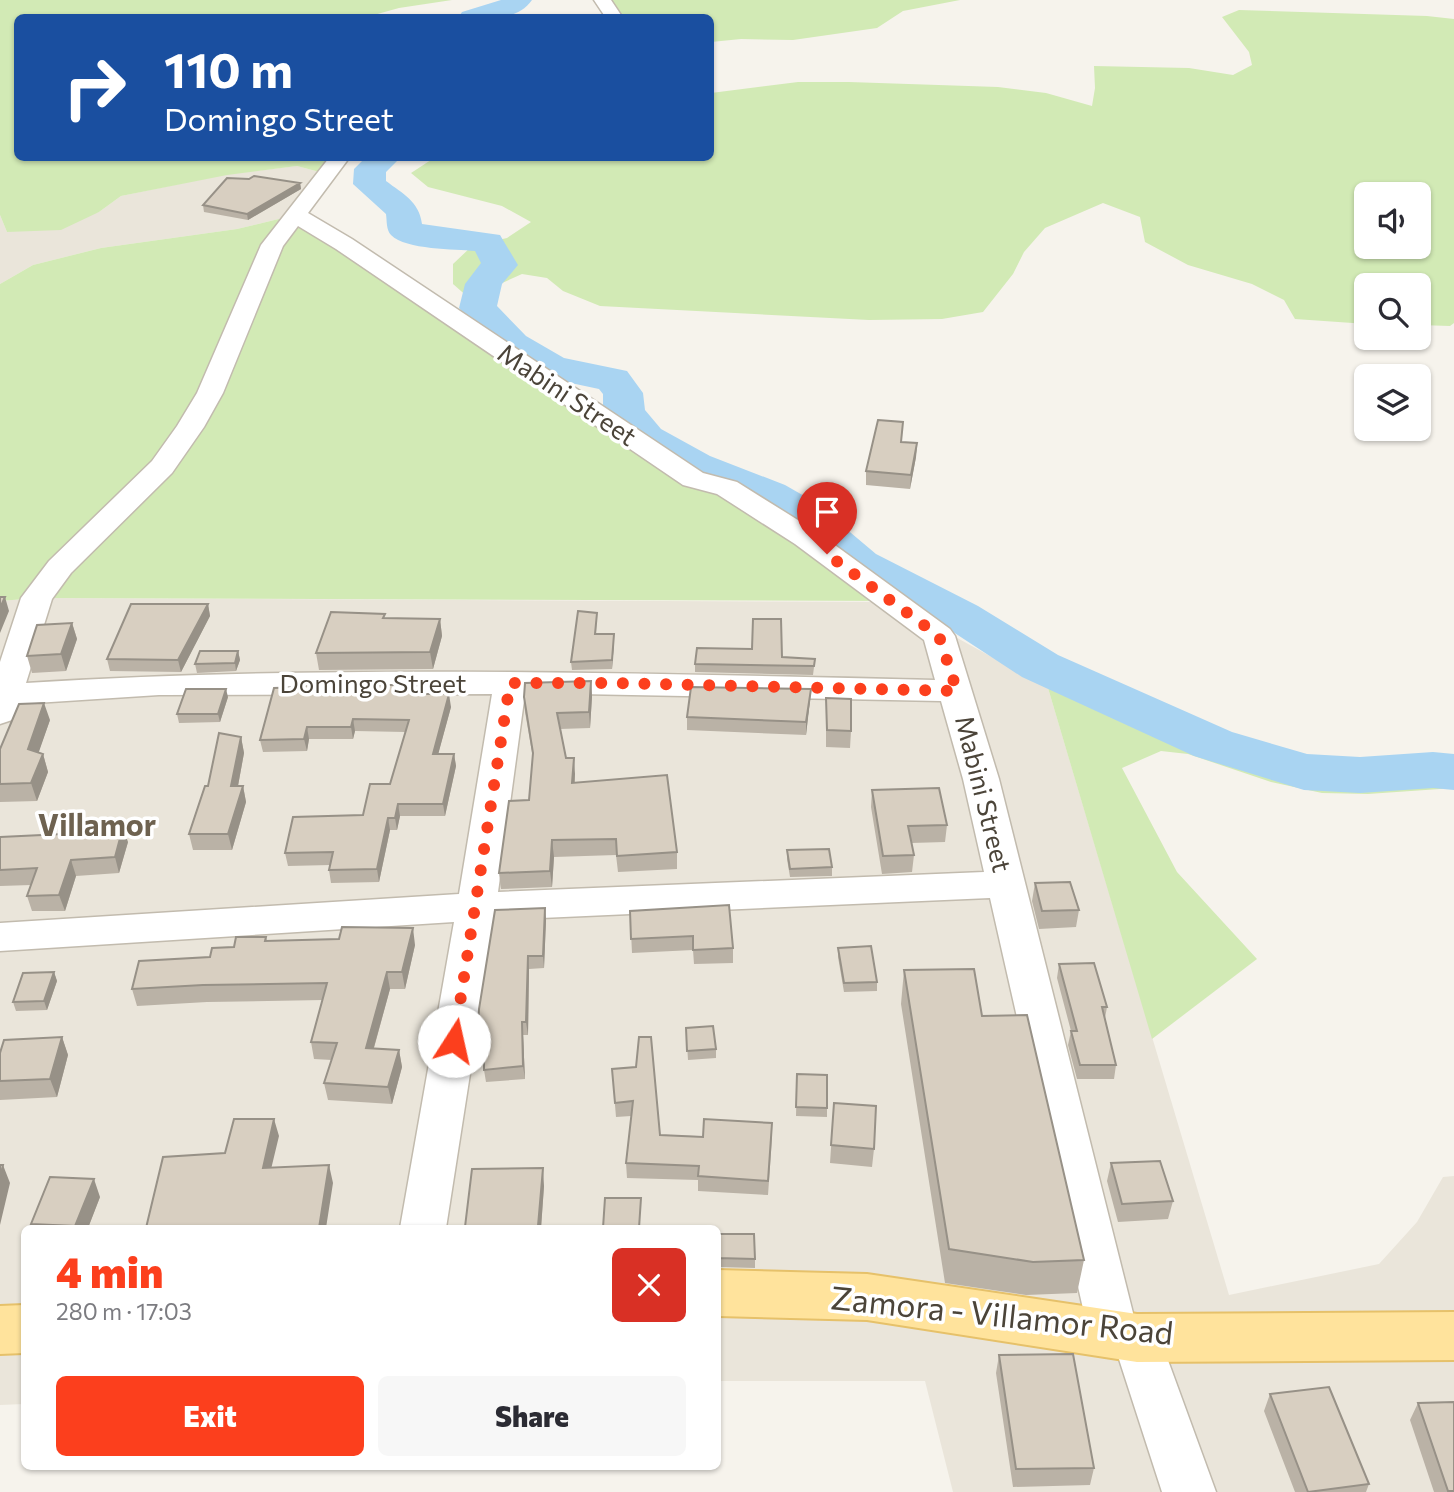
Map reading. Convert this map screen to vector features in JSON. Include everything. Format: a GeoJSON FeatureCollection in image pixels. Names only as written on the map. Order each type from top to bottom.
{"type":"FeatureCollection","features":[{"type":"Feature","properties":{"kind":"main road","name":"Zamora - Villamor Road"},"geometry":{"type":"LineString","coordinates":[[721,1293],[867,1297],[1126,1336],[1454,1336]]}},
{"type":"Feature","properties":{"kind":"main road"},"geometry":{"type":"LineString","coordinates":[[0,1330],[21,1329]]}},
{"type":"Feature","properties":{"kind":"street"},"geometry":{"type":"LineString","coordinates":[[3,701],[37,598],[60,567],[162,467],[190,427],[210,393],[272,245],[337,161]]}},
{"type":"Feature","properties":{"kind":"street","name":"Mabini Street"},"geometry":{"type":"LineString","coordinates":[[295,215],[344,244],[693,479],[727,488],[806,538],[939,636],[981,779],[1005,884],[1126,1336],[1189,1492]]}},
{"type":"Feature","properties":{"kind":"street"},"geometry":{"type":"LineString","coordinates":[[423,1225],[510,683]]}},
{"type":"Feature","properties":{"kind":"street","name":"Domingo Street"},"geometry":{"type":"LineString","coordinates":[[3,701],[159,685],[608,683],[957,691]]}},
{"type":"Feature","properties":{"kind":"street"},"geometry":{"type":"LineString","coordinates":[[0,937],[476,907],[1005,884]]}},
{"type":"Feature","properties":{"kind":"shaded area"},"geometry":{"type":"Polygon","coordinates":[[[297,166],[327,174],[295,215],[237,229],[101,248],[33,265],[0,284],[0,215],[7,232],[99,212],[121,196],[227,174],[297,166]]]}},
{"type":"Feature","properties":{"kind":"shaded area"},"geometry":{"type":"Polygon","coordinates":[[[37,598],[892,602],[1048,688],[1229,1295],[1379,1264],[1417,1222],[1443,1177],[1454,1176],[1454,1492],[953,1492],[925,1381],[721,1381],[721,1225],[21,1225],[21,1404],[0,1405],[0,601],[37,598]]]}},
{"type":"Feature","properties":{"kind":"green space"},"geometry":{"type":"Polygon","coordinates":[[[0,0],[452,0],[377,14],[14,14],[14,161],[337,161],[327,174],[297,166],[227,175],[121,196],[99,212],[61,230],[7,232],[0,215],[0,0]]]}},
{"type":"Feature","properties":{"kind":"green space"},"geometry":{"type":"Polygon","coordinates":[[[602,0],[960,0],[903,11],[877,28],[793,40],[741,39],[714,42],[714,14],[613,14],[602,0]]]}},
{"type":"Feature","properties":{"kind":"green space"},"geometry":{"type":"Polygon","coordinates":[[[1239,10],[1454,19],[1454,323],[1450,326],[1431,325],[1431,273],[1354,273],[1354,323],[1295,319],[1284,300],[1252,284],[1188,265],[1145,242],[1140,217],[1103,203],[1045,228],[1024,252],[1013,274],[983,312],[942,319],[869,320],[600,306],[563,291],[547,278],[522,274],[469,298],[453,284],[453,264],[472,246],[507,238],[531,222],[502,206],[428,187],[411,173],[429,161],[714,161],[714,93],[798,82],[998,87],[1046,93],[1092,106],[1094,66],[1189,68],[1233,75],[1252,65],[1249,52],[1222,17],[1239,10]]]}},
{"type":"Feature","properties":{"kind":"green space"},"geometry":{"type":"Polygon","coordinates":[[[295,215],[892,601],[37,598],[0,601],[0,284],[33,265],[101,248],[237,229],[295,215]]]}},
{"type":"Feature","properties":{"kind":"green space"},"geometry":{"type":"Polygon","coordinates":[[[1048,688],[1132,707],[1207,734],[1265,751],[1321,763],[1454,758],[1454,788],[1368,794],[1322,793],[1271,782],[1188,754],[1161,751],[1122,768],[1177,872],[1257,959],[1152,1039],[1048,688]]]}},
{"type":"Feature","properties":{"kind":"building"},"geometry":{"type":"Polygon","coordinates":[[[254,176],[300,183],[247,214],[203,205],[227,178],[249,179],[254,176]]]}},
{"type":"Feature","properties":{"kind":"building"},"geometry":{"type":"Polygon","coordinates":[[[878,420],[903,422],[901,442],[917,443],[911,475],[866,471],[878,420]]]}},
{"type":"Feature","properties":{"kind":"building"},"geometry":{"type":"Polygon","coordinates":[[[131,604],[208,604],[178,660],[107,659],[131,604]]]}},
{"type":"Feature","properties":{"kind":"building"},"geometry":{"type":"Polygon","coordinates":[[[578,611],[597,613],[595,634],[614,634],[612,660],[571,662],[578,611]]]}},
{"type":"Feature","properties":{"kind":"building"},"geometry":{"type":"Polygon","coordinates":[[[331,612],[385,614],[383,618],[440,619],[430,652],[316,653],[331,612]]]}},
{"type":"Feature","properties":{"kind":"building"},"geometry":{"type":"Polygon","coordinates":[[[753,619],[781,619],[782,657],[815,659],[814,666],[695,664],[697,648],[752,649],[753,619]]]}},
{"type":"Feature","properties":{"kind":"building"},"geometry":{"type":"Polygon","coordinates":[[[72,623],[61,654],[27,656],[37,625],[72,623]]]}},
{"type":"Feature","properties":{"kind":"building"},"geometry":{"type":"Polygon","coordinates":[[[200,651],[238,651],[235,663],[195,664],[200,651]]]}},
{"type":"Feature","properties":{"kind":"building"},"geometry":{"type":"Polygon","coordinates":[[[591,681],[589,712],[557,713],[566,758],[574,758],[572,783],[667,775],[677,852],[617,856],[616,839],[552,840],[550,871],[499,873],[509,801],[529,800],[533,753],[524,697],[525,683],[591,681]]]}},
{"type":"Feature","properties":{"kind":"building"},"geometry":{"type":"Polygon","coordinates":[[[306,685],[423,685],[420,694],[449,694],[433,754],[454,754],[443,804],[398,804],[395,818],[388,818],[377,869],[329,870],[333,852],[285,853],[293,817],[363,815],[370,784],[390,784],[409,720],[353,719],[351,727],[307,727],[304,739],[260,740],[274,688],[306,685]]]}},
{"type":"Feature","properties":{"kind":"building"},"geometry":{"type":"Polygon","coordinates":[[[691,687],[811,689],[806,722],[687,717],[691,687]]]}},
{"type":"Feature","properties":{"kind":"building"},"geometry":{"type":"Polygon","coordinates":[[[186,689],[226,689],[218,714],[177,714],[186,689]]]}},
{"type":"Feature","properties":{"kind":"building"},"geometry":{"type":"Polygon","coordinates":[[[826,698],[851,699],[851,731],[827,730],[826,698]]]}},
{"type":"Feature","properties":{"kind":"building"},"geometry":{"type":"Polygon","coordinates":[[[44,703],[28,749],[43,754],[31,783],[0,784],[0,749],[19,704],[44,703]]]}},
{"type":"Feature","properties":{"kind":"building"},"geometry":{"type":"Polygon","coordinates":[[[219,733],[241,737],[231,786],[243,786],[228,834],[189,834],[205,786],[208,786],[219,733]]]}},
{"type":"Feature","properties":{"kind":"building"},"geometry":{"type":"Polygon","coordinates":[[[939,788],[947,825],[908,826],[914,855],[883,856],[872,790],[939,788]]]}},
{"type":"Feature","properties":{"kind":"building"},"geometry":{"type":"Polygon","coordinates":[[[123,827],[115,857],[71,860],[59,895],[27,896],[37,868],[0,870],[0,837],[63,834],[64,830],[123,827]]]}},
{"type":"Feature","properties":{"kind":"building"},"geometry":{"type":"Polygon","coordinates":[[[829,849],[832,867],[790,869],[787,850],[829,849]]]}},
{"type":"Feature","properties":{"kind":"building"},"geometry":{"type":"Polygon","coordinates":[[[1070,882],[1079,910],[1042,911],[1035,883],[1070,882]]]}},
{"type":"Feature","properties":{"kind":"building"},"geometry":{"type":"Polygon","coordinates":[[[729,905],[733,948],[693,950],[693,936],[631,939],[630,911],[729,905]]]}},
{"type":"Feature","properties":{"kind":"building"},"geometry":{"type":"Polygon","coordinates":[[[545,908],[543,956],[528,956],[526,1022],[522,1022],[523,1066],[484,1070],[484,1025],[478,1025],[479,1009],[495,910],[545,908]]]}},
{"type":"Feature","properties":{"kind":"building"},"geometry":{"type":"Polygon","coordinates":[[[342,927],[413,928],[402,972],[387,972],[366,1048],[399,1050],[388,1087],[324,1083],[337,1043],[311,1042],[327,983],[132,989],[139,961],[210,957],[212,948],[234,947],[236,937],[266,937],[265,941],[339,939],[342,927]]]}},
{"type":"Feature","properties":{"kind":"building"},"geometry":{"type":"Polygon","coordinates":[[[871,946],[877,982],[844,983],[838,948],[871,946]]]}},
{"type":"Feature","properties":{"kind":"building"},"geometry":{"type":"Polygon","coordinates":[[[1094,963],[1107,1007],[1102,1007],[1116,1065],[1080,1065],[1071,1031],[1077,1031],[1059,964],[1094,963]]]}},
{"type":"Feature","properties":{"kind":"building"},"geometry":{"type":"Polygon","coordinates":[[[974,969],[982,1016],[1027,1015],[1084,1260],[1033,1262],[949,1249],[904,970],[974,969]]]}},
{"type":"Feature","properties":{"kind":"building"},"geometry":{"type":"Polygon","coordinates":[[[54,972],[44,1001],[13,1002],[23,973],[54,972]]]}},
{"type":"Feature","properties":{"kind":"building"},"geometry":{"type":"Polygon","coordinates":[[[713,1026],[716,1049],[687,1051],[686,1028],[713,1026]]]}},
{"type":"Feature","properties":{"kind":"building"},"geometry":{"type":"Polygon","coordinates":[[[62,1037],[50,1079],[0,1081],[0,1053],[4,1040],[62,1037]]]}},
{"type":"Feature","properties":{"kind":"building"},"geometry":{"type":"Polygon","coordinates":[[[639,1037],[651,1037],[660,1135],[703,1137],[704,1119],[772,1123],[768,1181],[698,1176],[699,1166],[626,1163],[633,1101],[615,1103],[612,1069],[636,1067],[639,1037]]]}},
{"type":"Feature","properties":{"kind":"building"},"geometry":{"type":"Polygon","coordinates":[[[797,1074],[827,1075],[827,1108],[796,1107],[797,1074]]]}},
{"type":"Feature","properties":{"kind":"building"},"geometry":{"type":"Polygon","coordinates":[[[834,1103],[876,1106],[874,1149],[831,1145],[834,1103]]]}},
{"type":"Feature","properties":{"kind":"building"},"geometry":{"type":"Polygon","coordinates":[[[234,1119],[274,1119],[263,1168],[329,1165],[319,1225],[147,1225],[163,1157],[225,1153],[234,1119]]]}},
{"type":"Feature","properties":{"kind":"building"},"geometry":{"type":"Polygon","coordinates":[[[1160,1161],[1173,1201],[1122,1204],[1111,1163],[1160,1161]]]}},
{"type":"Feature","properties":{"kind":"building"},"geometry":{"type":"Polygon","coordinates":[[[543,1168],[538,1225],[465,1225],[472,1169],[543,1168]]]}},
{"type":"Feature","properties":{"kind":"building"},"geometry":{"type":"Polygon","coordinates":[[[50,1177],[94,1179],[75,1225],[31,1224],[50,1177]]]}},
{"type":"Feature","properties":{"kind":"building"},"geometry":{"type":"Polygon","coordinates":[[[605,1198],[641,1198],[639,1225],[603,1225],[605,1198]]]}},
{"type":"Feature","properties":{"kind":"building"},"geometry":{"type":"Polygon","coordinates":[[[721,1234],[754,1234],[755,1259],[721,1258],[721,1234]]]}},
{"type":"Feature","properties":{"kind":"building"},"geometry":{"type":"Polygon","coordinates":[[[1073,1354],[1094,1468],[1016,1469],[999,1355],[1073,1354]]]}},
{"type":"Feature","properties":{"kind":"building"},"geometry":{"type":"Polygon","coordinates":[[[1329,1387],[1369,1484],[1308,1492],[1270,1394],[1329,1387]]]}},
{"type":"Feature","properties":{"kind":"building"},"geometry":{"type":"Polygon","coordinates":[[[1454,1402],[1454,1491],[1448,1491],[1418,1403],[1454,1402]]]}},
{"type":"Feature","properties":{"kind":"waterway"},"geometry":{"type":"LineString","coordinates":[[485,14],[507,8],[519,0]]}},
{"type":"Feature","properties":{"kind":"waterway"},"geometry":{"type":"LineString","coordinates":[[380,161],[370,169],[369,184],[403,210],[405,230],[435,238],[488,242],[500,265],[484,284],[478,308],[512,344],[552,368],[613,380],[623,393],[624,412],[646,438],[695,465],[769,494],[797,511],[859,564],[961,616],[1040,666],[1213,744],[1304,772],[1360,775],[1433,770],[1454,772]]}},
{"type":"Feature","properties":{"kind":"district","name":"Villamor"},"geometry":{"type":"Point","coordinates":[97,826]}},
{"type":"Feature","properties":{"kind":"route"},"geometry":{"type":"LineString","coordinates":[[454,1041],[510,683],[957,691],[939,636],[827,554]]}}]}
